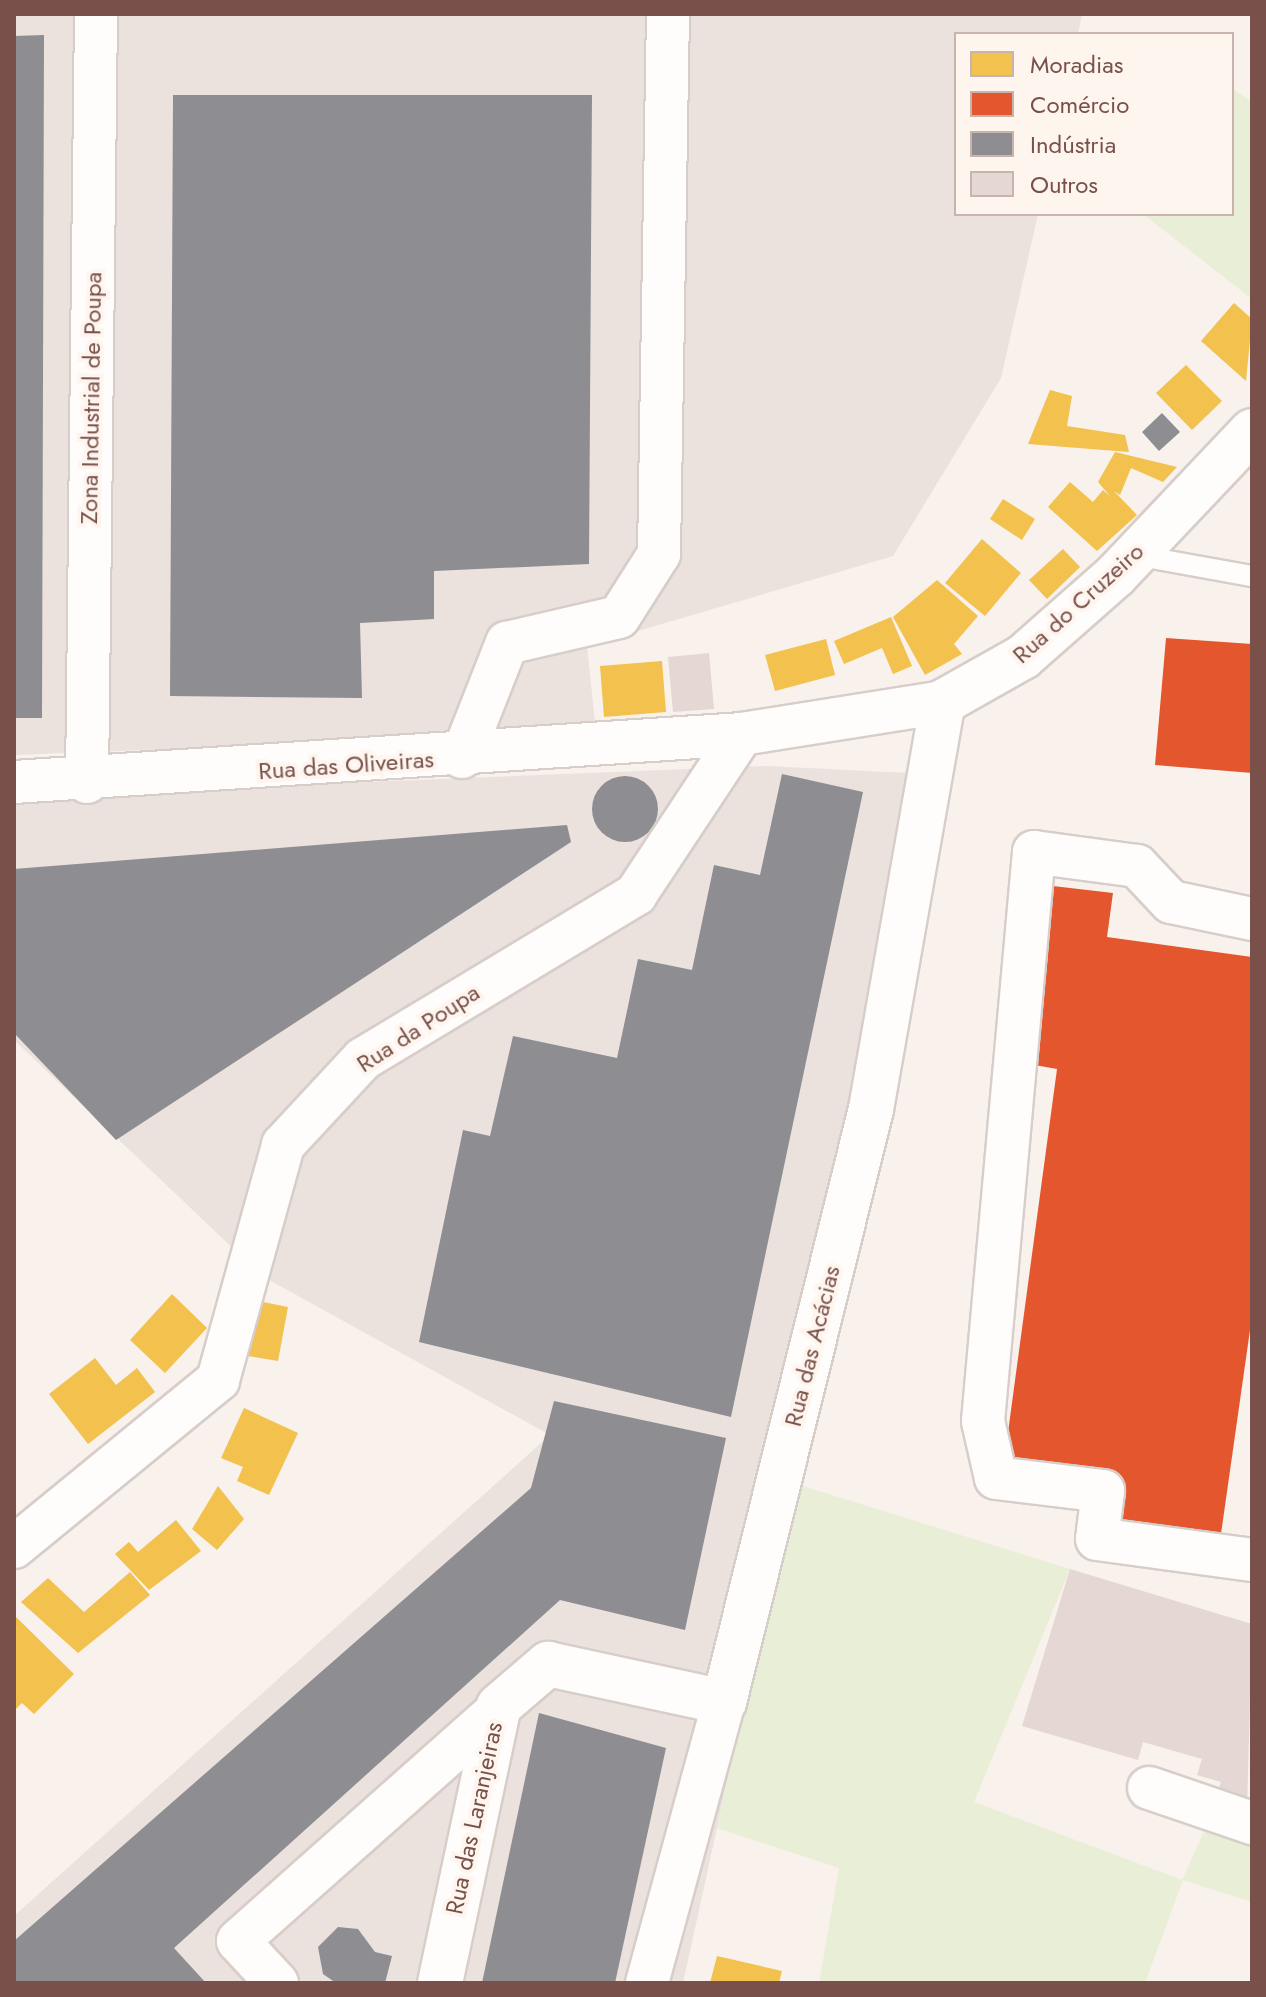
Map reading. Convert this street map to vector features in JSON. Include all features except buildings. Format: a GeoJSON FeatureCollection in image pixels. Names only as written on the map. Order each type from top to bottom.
{"type":"FeatureCollection","features":[{"type":"Feature","properties":{"kind":"street","name":"Zona Industrial de Poupa"},"geometry":{"type":"LineString","coordinates":[[87,782],[96,14]]}},
{"type":"Feature","properties":{"kind":"street"},"geometry":{"type":"LineString","coordinates":[[462,757],[507,643],[619,617],[659,554],[668,14]]}},
{"type":"Feature","properties":{"kind":"street","name":"Rua do Cruzeiro"},"geometry":{"type":"LineString","coordinates":[[677,739],[742,734],[943,702],[1023,657],[1135,555],[1252,431]]}},
{"type":"Feature","properties":{"kind":"street","name":"Rua das Acácias"},"geometry":{"type":"LineString","coordinates":[[647,1983],[724,1702],[871,1109],[943,702]]}},
{"type":"Feature","properties":{"kind":"street","name":"Rua da Poupa"},"geometry":{"type":"LineString","coordinates":[[14,1547],[218,1380],[283,1145],[363,1059],[636,894],[742,734]]}},
{"type":"Feature","properties":{"kind":"street","name":"Rua das Oliveiras"},"geometry":{"type":"LineString","coordinates":[[14,782],[87,782],[677,739]]}},
{"type":"Feature","properties":{"kind":"street"},"geometry":{"type":"LineString","coordinates":[[1252,919],[1171,902],[1137,866],[1034,852],[983,1421],[996,1478],[1103,1491],[1097,1539],[1252,1560]]}},
{"type":"Feature","properties":{"kind":"street","name":"Rua das Laranjeiras"},"geometry":{"type":"LineString","coordinates":[[440,1983],[496,1712],[548,1664],[724,1702]]}},
{"type":"Feature","properties":{"kind":"street"},"geometry":{"type":"LineString","coordinates":[[277,1983],[238,1941],[496,1712]]}},
{"type":"Feature","properties":{"kind":"street"},"geometry":{"type":"LineString","coordinates":[[1149,1788],[1252,1823]]}},
{"type":"Feature","properties":{"kind":"lane"},"geometry":{"type":"LineString","coordinates":[[1135,555],[1252,576]]}},
{"type":"Feature","properties":{"kind":"shaded area"},"geometry":{"type":"Polygon","coordinates":[[[14,14],[1082,14],[1078,32],[954,32],[954,216],[1038,216],[1001,378],[893,556],[587,646],[596,732],[14,755],[14,14]]]}},
{"type":"Feature","properties":{"kind":"shaded area"},"geometry":{"type":"Polygon","coordinates":[[[767,766],[948,775],[683,1983],[14,1983],[14,1916],[550,1435],[262,1276],[14,1040],[14,796],[767,766]]]}},
{"type":"Feature","properties":{"kind":"green space"},"geometry":{"type":"Polygon","coordinates":[[[1234,89],[1252,102],[1252,299],[1146,216],[1234,216],[1234,89]]]}},
{"type":"Feature","properties":{"kind":"green space"},"geometry":{"type":"Polygon","coordinates":[[[793,1483],[1070,1569],[974,1802],[1182,1880],[1209,1821],[1252,1835],[1252,1902],[1183,1880],[1145,1983],[819,1983],[839,1868],[717,1828],[793,1483]]]}}]}
